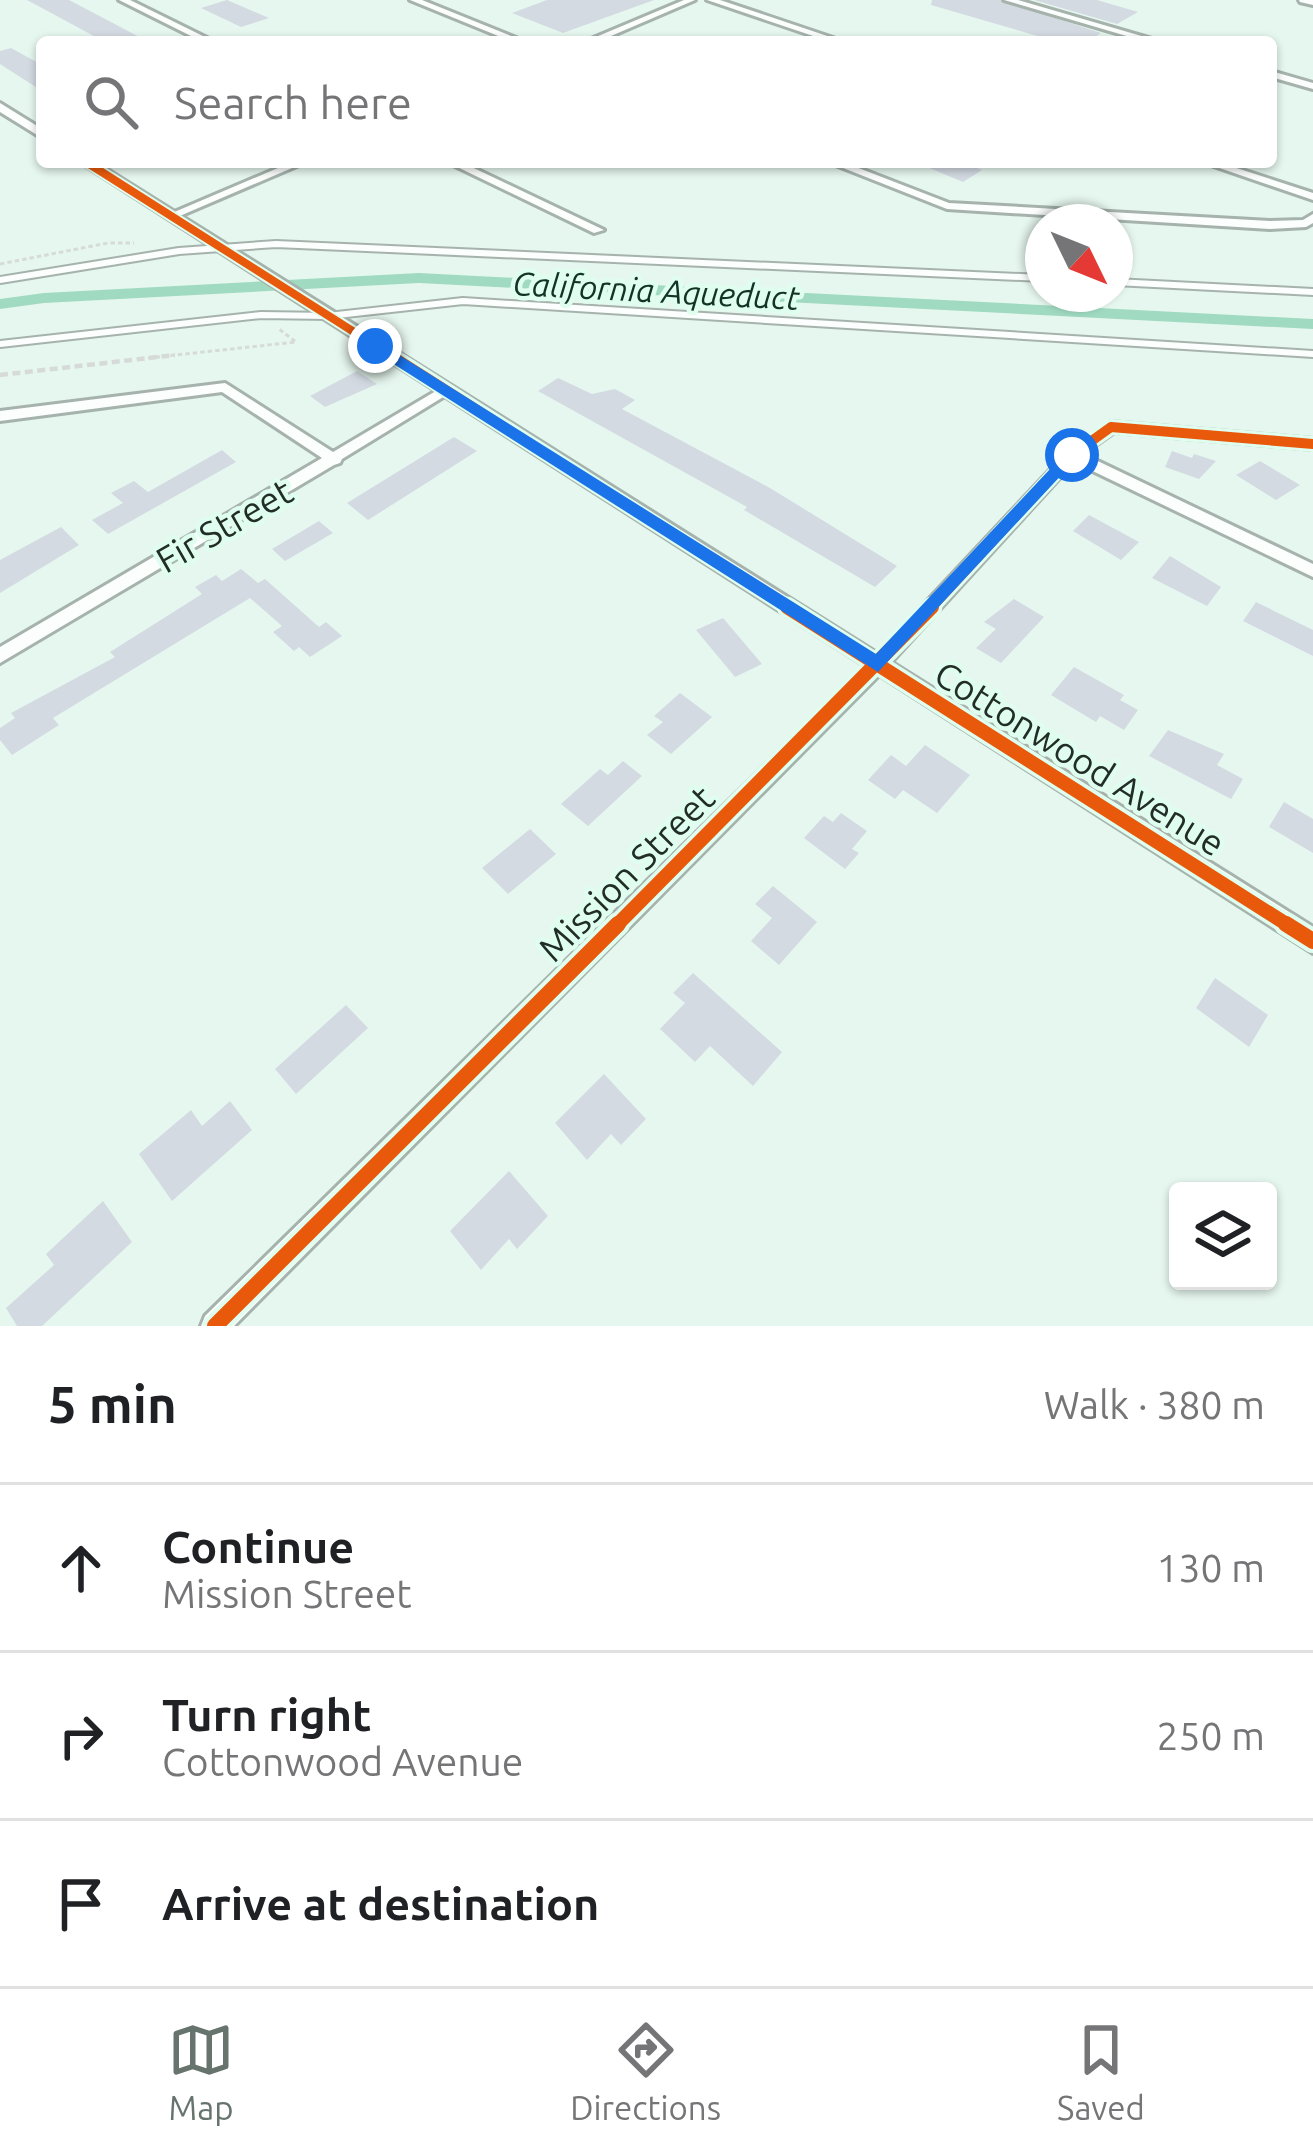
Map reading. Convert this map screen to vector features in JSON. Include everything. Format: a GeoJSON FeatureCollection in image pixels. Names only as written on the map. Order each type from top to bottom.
{"type":"FeatureCollection","features":[{"type":"Feature","properties":{"kind":"street"},"geometry":{"type":"LineString","coordinates":[[123,0],[198,36]]}},
{"type":"Feature","properties":{"kind":"street"},"geometry":{"type":"LineString","coordinates":[[414,0],[505,36]]}},
{"type":"Feature","properties":{"kind":"street"},"geometry":{"type":"LineString","coordinates":[[604,36],[691,0]]}},
{"type":"Feature","properties":{"kind":"street"},"geometry":{"type":"LineString","coordinates":[[711,0],[822,36]]}},
{"type":"Feature","properties":{"kind":"street"},"geometry":{"type":"LineString","coordinates":[[1008,0],[1135,36]]}},
{"type":"Feature","properties":{"kind":"street"},"geometry":{"type":"LineString","coordinates":[[1303,0],[1313,2]]}},
{"type":"Feature","properties":{"kind":"street"},"geometry":{"type":"LineString","coordinates":[[1277,76],[1313,86]]}},
{"type":"Feature","properties":{"kind":"street"},"geometry":{"type":"LineString","coordinates":[[0,107],[36,130]]}},
{"type":"Feature","properties":{"kind":"street","name":"Cottonwood Avenue"},"geometry":{"type":"LineString","coordinates":[[95,168],[1313,941]]}},
{"type":"Feature","properties":{"kind":"street"},"geometry":{"type":"LineString","coordinates":[[171,216],[287,168]]}},
{"type":"Feature","properties":{"kind":"street"},"geometry":{"type":"LineString","coordinates":[[465,168],[598,230]]}},
{"type":"Feature","properties":{"kind":"street"},"geometry":{"type":"LineString","coordinates":[[849,168],[947,206],[1270,225],[1306,223],[1313,218]]}},
{"type":"Feature","properties":{"kind":"street"},"geometry":{"type":"LineString","coordinates":[[1226,168],[1313,196]]}},
{"type":"Feature","properties":{"kind":"street"},"geometry":{"type":"LineString","coordinates":[[0,416],[225,387],[335,460]]}},
{"type":"Feature","properties":{"kind":"street","name":"Fir Street"},"geometry":{"type":"LineString","coordinates":[[0,656],[446,391]]}},
{"type":"Feature","properties":{"kind":"street","name":"Mission Street"},"geometry":{"type":"LineString","coordinates":[[215,1326],[878,665],[1072,455],[1111,427],[1313,444]]}},
{"type":"Feature","properties":{"kind":"street"},"geometry":{"type":"LineString","coordinates":[[1072,455],[1313,571]]}},
{"type":"Feature","properties":{"kind":"lane"},"geometry":{"type":"LineString","coordinates":[[0,280],[160,254],[275,244],[1025,277]]}},
{"type":"Feature","properties":{"kind":"lane"},"geometry":{"type":"LineString","coordinates":[[1133,282],[1313,292]]}},
{"type":"Feature","properties":{"kind":"lane"},"geometry":{"type":"LineString","coordinates":[[0,344],[261,315],[328,316],[463,302],[1313,354]]}},
{"type":"Feature","properties":{"kind":"path"},"geometry":{"type":"LineString","coordinates":[[0,264],[122,241],[151,245],[160,254]]}},
{"type":"Feature","properties":{"kind":"path"},"geometry":{"type":"LineString","coordinates":[[0,375],[296,342],[273,325]]}},
{"type":"Feature","properties":{"kind":"building"},"geometry":{"type":"Polygon","coordinates":[[[27,0],[69,0],[138,36],[94,36],[27,0]]]}},
{"type":"Feature","properties":{"kind":"building"},"geometry":{"type":"Polygon","coordinates":[[[227,0],[269,18],[241,27],[201,8],[227,0]]]}},
{"type":"Feature","properties":{"kind":"building"},"geometry":{"type":"Polygon","coordinates":[[[547,0],[654,0],[563,33],[512,13],[547,0]]]}},
{"type":"Feature","properties":{"kind":"building"},"geometry":{"type":"Polygon","coordinates":[[[932,0],[1000,0],[1101,33],[1037,36],[931,5],[932,0]]]}},
{"type":"Feature","properties":{"kind":"building"},"geometry":{"type":"Polygon","coordinates":[[[1034,0],[1097,0],[1138,12],[1117,24],[1034,0]]]}},
{"type":"Feature","properties":{"kind":"building"},"geometry":{"type":"Polygon","coordinates":[[[11,48],[36,62],[36,87],[0,64],[0,51],[11,48]]]}},
{"type":"Feature","properties":{"kind":"building"},"geometry":{"type":"Polygon","coordinates":[[[929,168],[982,170],[963,182],[929,168]]]}},
{"type":"Feature","properties":{"kind":"building"},"geometry":{"type":"Polygon","coordinates":[[[357,371],[377,384],[325,407],[310,396],[357,371]]]}},
{"type":"Feature","properties":{"kind":"building"},"geometry":{"type":"Polygon","coordinates":[[[558,378],[592,394],[615,389],[635,400],[622,409],[770,488],[897,566],[875,587],[744,510],[747,507],[538,391],[558,378]]]}},
{"type":"Feature","properties":{"kind":"building"},"geometry":{"type":"Polygon","coordinates":[[[454,437],[477,451],[368,520],[347,503],[454,437]]]}},
{"type":"Feature","properties":{"kind":"building"},"geometry":{"type":"Polygon","coordinates":[[[222,450],[236,462],[108,534],[92,520],[123,503],[111,493],[134,481],[148,492],[222,450]]]}},
{"type":"Feature","properties":{"kind":"building"},"geometry":{"type":"Polygon","coordinates":[[[1172,451],[1216,461],[1199,479],[1165,467],[1172,451]]]}},
{"type":"Feature","properties":{"kind":"building"},"geometry":{"type":"Polygon","coordinates":[[[1260,461],[1300,485],[1276,500],[1236,475],[1260,461]]]}},
{"type":"Feature","properties":{"kind":"building"},"geometry":{"type":"Polygon","coordinates":[[[1089,515],[1139,542],[1121,560],[1073,531],[1089,515]]]}},
{"type":"Feature","properties":{"kind":"building"},"geometry":{"type":"Polygon","coordinates":[[[319,521],[333,533],[285,561],[272,549],[319,521]]]}},
{"type":"Feature","properties":{"kind":"building"},"geometry":{"type":"Polygon","coordinates":[[[61,527],[79,545],[0,593],[0,560],[61,527]]]}},
{"type":"Feature","properties":{"kind":"building"},"geometry":{"type":"Polygon","coordinates":[[[1170,556],[1221,587],[1207,606],[1152,578],[1170,556]]]}},
{"type":"Feature","properties":{"kind":"building"},"geometry":{"type":"Polygon","coordinates":[[[241,569],[258,583],[265,579],[319,627],[326,622],[342,636],[310,657],[299,647],[294,651],[273,632],[282,626],[250,598],[53,718],[59,725],[12,755],[0,740],[0,728],[15,718],[11,713],[115,657],[110,652],[202,594],[195,587],[216,575],[222,581],[241,569]]]}},
{"type":"Feature","properties":{"kind":"building"},"geometry":{"type":"Polygon","coordinates":[[[1014,599],[1044,617],[1001,663],[976,648],[996,629],[984,622],[1014,599]]]}},
{"type":"Feature","properties":{"kind":"building"},"geometry":{"type":"Polygon","coordinates":[[[1256,602],[1313,630],[1313,656],[1243,621],[1256,602]]]}},
{"type":"Feature","properties":{"kind":"building"},"geometry":{"type":"Polygon","coordinates":[[[723,618],[762,664],[735,677],[696,630],[723,618]]]}},
{"type":"Feature","properties":{"kind":"building"},"geometry":{"type":"Polygon","coordinates":[[[1074,667],[1124,695],[1120,700],[1138,710],[1124,730],[1100,716],[1096,722],[1051,695],[1074,667]]]}},
{"type":"Feature","properties":{"kind":"building"},"geometry":{"type":"Polygon","coordinates":[[[680,693],[712,717],[671,754],[647,735],[663,722],[654,716],[680,693]]]}},
{"type":"Feature","properties":{"kind":"building"},"geometry":{"type":"Polygon","coordinates":[[[1168,730],[1224,754],[1217,765],[1243,779],[1231,799],[1149,756],[1168,730]]]}},
{"type":"Feature","properties":{"kind":"building"},"geometry":{"type":"Polygon","coordinates":[[[925,745],[970,775],[937,813],[903,790],[895,799],[868,780],[891,755],[906,766],[925,745]]]}},
{"type":"Feature","properties":{"kind":"building"},"geometry":{"type":"Polygon","coordinates":[[[623,761],[642,776],[588,826],[561,804],[600,769],[608,775],[623,761]]]}},
{"type":"Feature","properties":{"kind":"building"},"geometry":{"type":"Polygon","coordinates":[[[1284,802],[1313,819],[1313,853],[1269,827],[1284,802]]]}},
{"type":"Feature","properties":{"kind":"building"},"geometry":{"type":"Polygon","coordinates":[[[841,813],[867,831],[852,849],[859,853],[845,869],[804,838],[824,816],[833,822],[841,813]]]}},
{"type":"Feature","properties":{"kind":"building"},"geometry":{"type":"Polygon","coordinates":[[[530,829],[556,854],[508,894],[482,868],[530,829]]]}},
{"type":"Feature","properties":{"kind":"building"},"geometry":{"type":"Polygon","coordinates":[[[773,886],[817,922],[779,965],[751,941],[772,918],[755,904],[773,886]]]}},
{"type":"Feature","properties":{"kind":"building"},"geometry":{"type":"Polygon","coordinates":[[[693,973],[782,1052],[753,1086],[710,1046],[695,1062],[660,1029],[685,1003],[673,993],[693,973]]]}},
{"type":"Feature","properties":{"kind":"building"},"geometry":{"type":"Polygon","coordinates":[[[1215,978],[1268,1015],[1249,1047],[1196,1008],[1215,978]]]}},
{"type":"Feature","properties":{"kind":"building"},"geometry":{"type":"Polygon","coordinates":[[[346,1005],[368,1028],[296,1094],[275,1069],[346,1005]]]}},
{"type":"Feature","properties":{"kind":"building"},"geometry":{"type":"Polygon","coordinates":[[[604,1074],[646,1119],[621,1145],[611,1134],[587,1160],[555,1123],[604,1074]]]}},
{"type":"Feature","properties":{"kind":"building"},"geometry":{"type":"Polygon","coordinates":[[[230,1101],[252,1130],[172,1201],[139,1154],[191,1110],[202,1126],[230,1101]]]}},
{"type":"Feature","properties":{"kind":"building"},"geometry":{"type":"Polygon","coordinates":[[[509,1171],[548,1216],[517,1249],[509,1239],[481,1270],[450,1231],[509,1171]]]}},
{"type":"Feature","properties":{"kind":"building"},"geometry":{"type":"Polygon","coordinates":[[[103,1201],[132,1242],[42,1326],[17,1326],[6,1308],[54,1265],[46,1254],[103,1201]]]}},
{"type":"Feature","properties":{"kind":"waterway","name":"California Aqueduct"},"geometry":{"type":"LineString","coordinates":[[0,304],[419,278],[1313,324]]}},
{"type":"Feature","properties":{"kind":"cycle path"},"geometry":{"type":"LineString","coordinates":[[95,168],[1313,941]]}},
{"type":"Feature","properties":{"kind":"cycle path"},"geometry":{"type":"LineString","coordinates":[[215,1326],[878,665],[1072,455],[1111,427],[1313,444]]}},
{"type":"Feature","properties":{"kind":"route"},"geometry":{"type":"LineString","coordinates":[[375,346],[878,665],[1072,455]]}}]}
